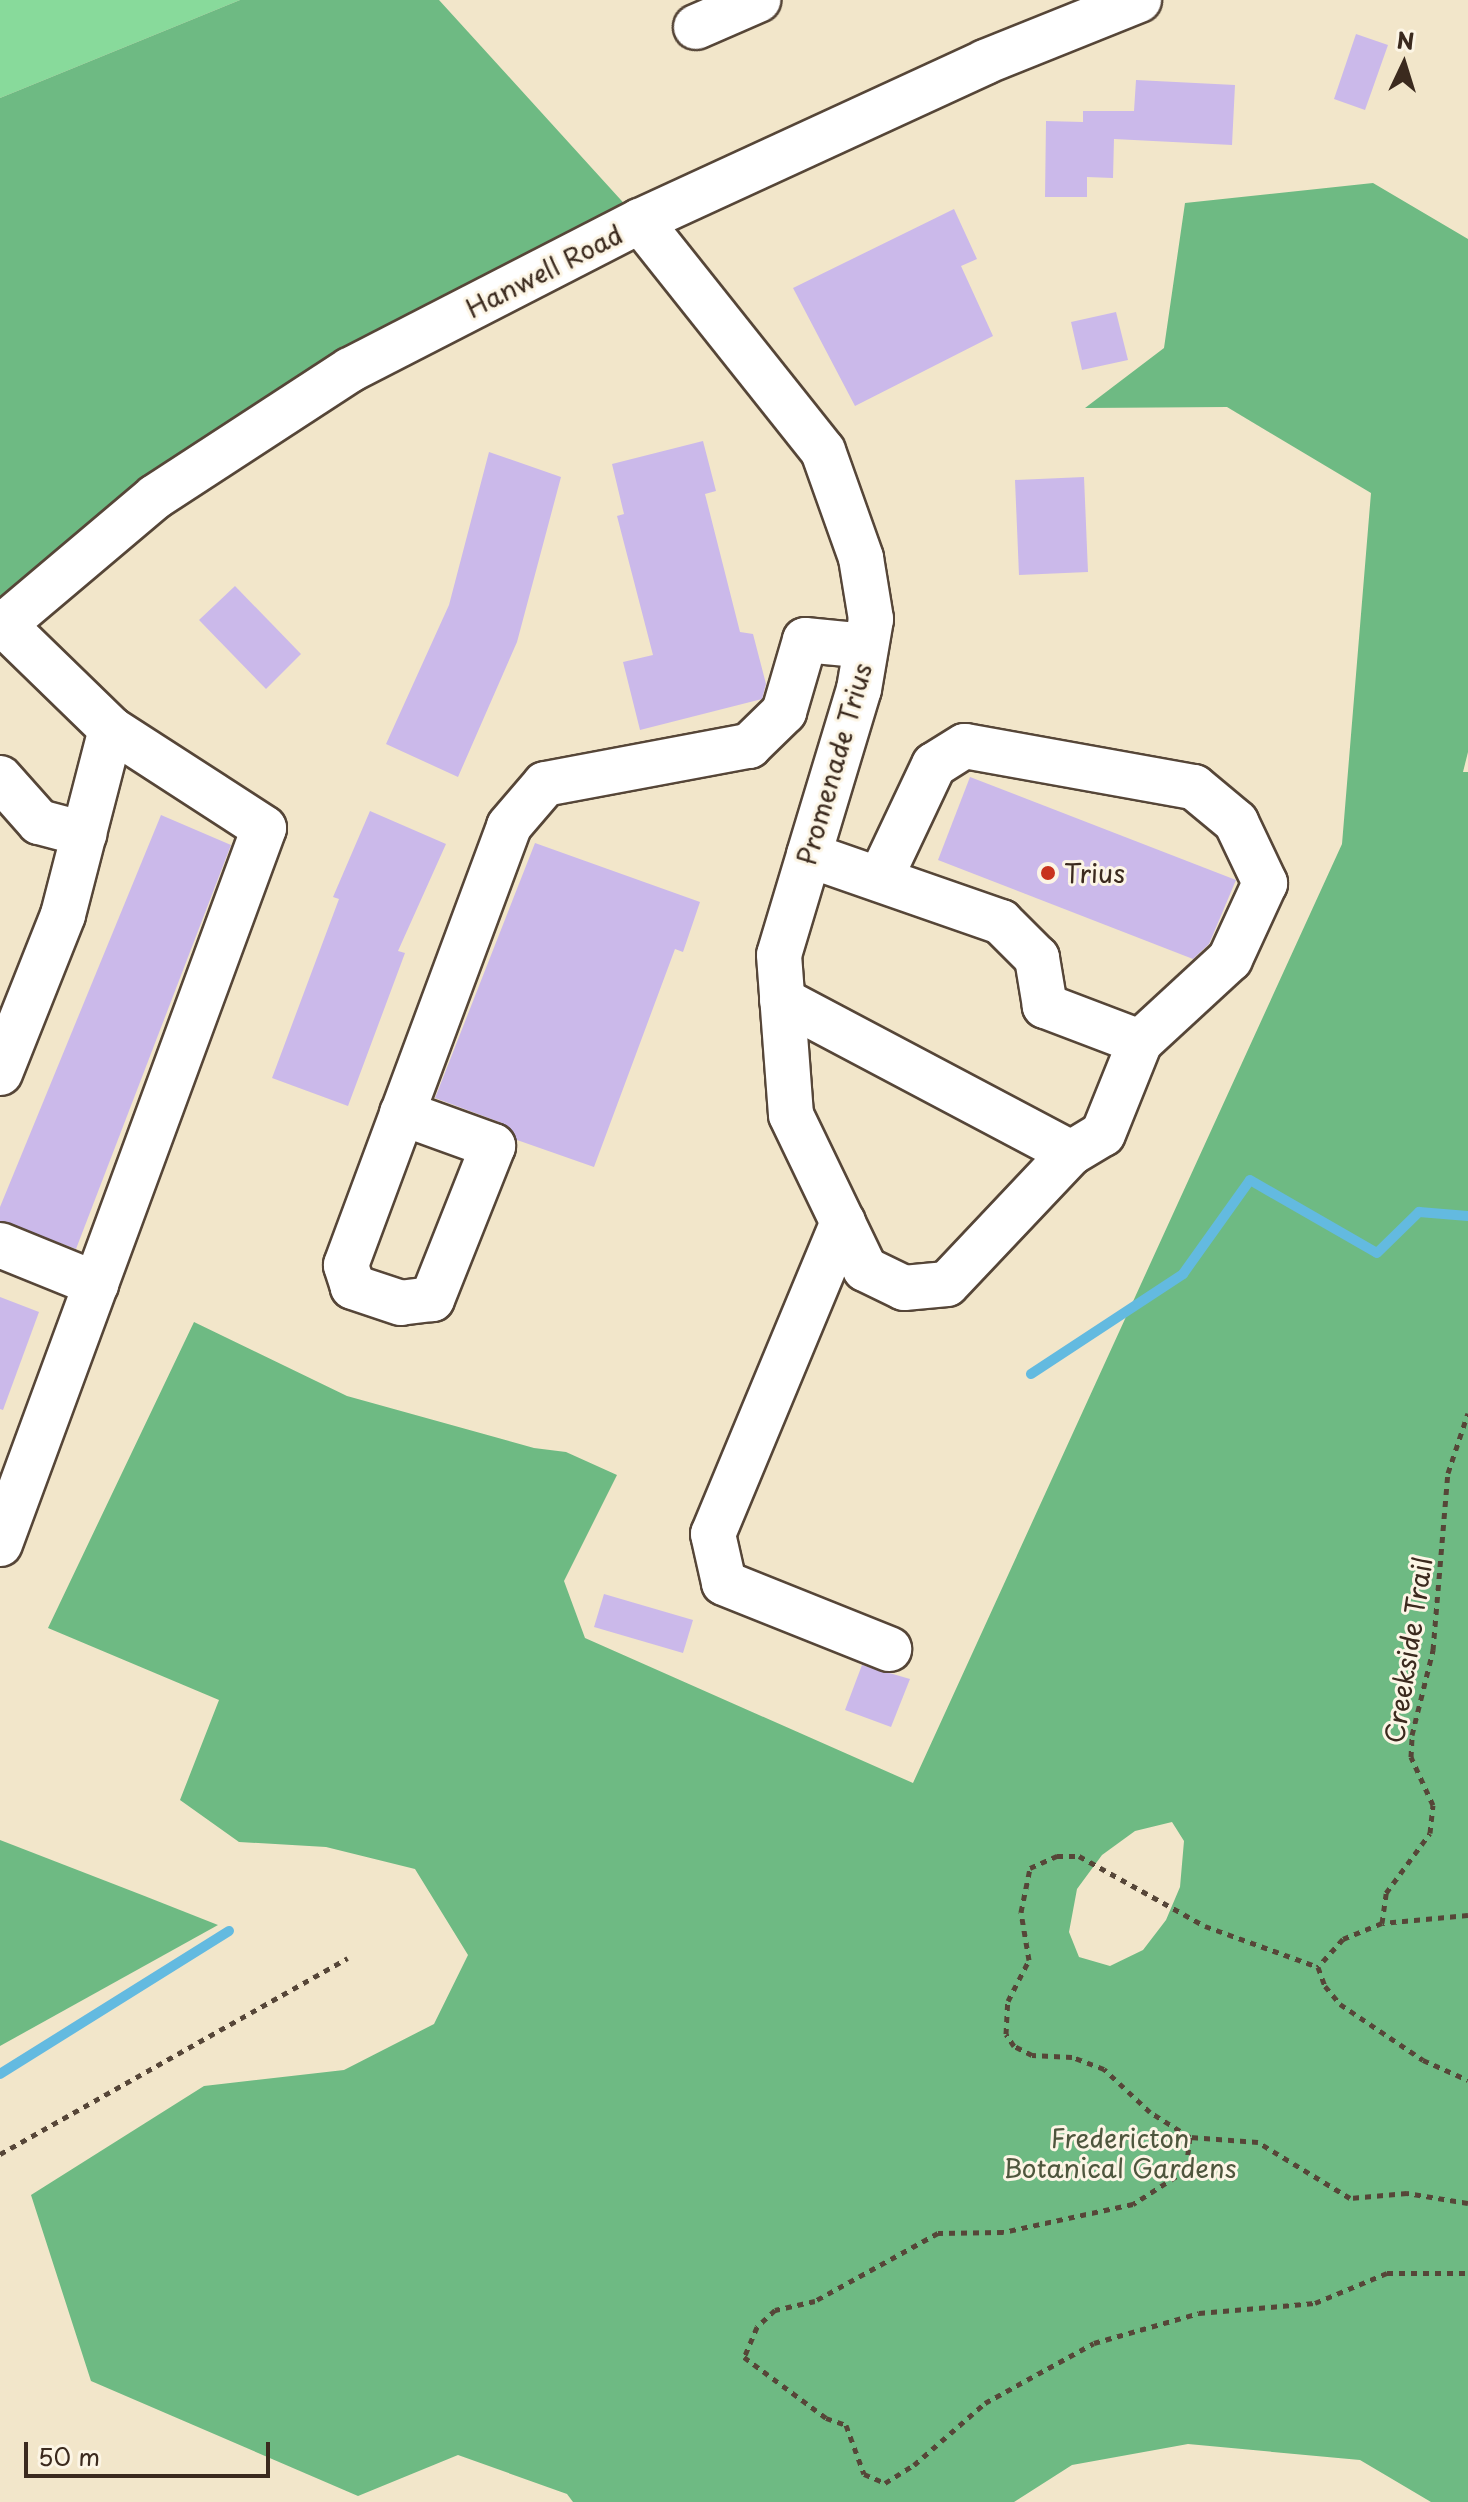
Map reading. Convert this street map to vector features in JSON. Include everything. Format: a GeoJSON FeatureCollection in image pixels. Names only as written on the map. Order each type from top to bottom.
{"type":"FeatureCollection","features":[{"type":"Feature","properties":{"kind":"main road"},"geometry":{"type":"LineString","coordinates":[[696,27],[758,0]]}},
{"type":"Feature","properties":{"kind":"main road","name":"Hanwell Road"},"geometry":{"type":"LineString","coordinates":[[1,625],[155,497],[350,370],[640,221],[985,62],[1139,0]]}},
{"type":"Feature","properties":{"kind":"main road","name":"Promenade Trius"},"geometry":{"type":"LineString","coordinates":[[640,221],[823,451],[861,558],[871,619],[859,689],[779,955],[791,1115],[865,1269],[904,1288],[947,1284],[1071,1153],[1103,1134],[1140,1042]]}},
{"type":"Feature","properties":{"kind":"main road"},"geometry":{"type":"LineString","coordinates":[[0,1544],[264,828],[111,729],[1,625]]}},
{"type":"Feature","properties":{"kind":"main road"},"geometry":{"type":"LineString","coordinates":[[402,1113],[509,826],[545,784],[749,746],[784,712],[805,640],[866,646]]}},
{"type":"Feature","properties":{"kind":"main road"},"geometry":{"type":"LineString","coordinates":[[0,1073],[63,915],[111,729]]}},
{"type":"Feature","properties":{"kind":"main road"},"geometry":{"type":"LineString","coordinates":[[809,855],[1001,922],[1037,958],[1045,1006],[1140,1042],[1230,959],[1265,883],[1236,822],[1194,787],[965,746],[934,765],[880,879]]}},
{"type":"Feature","properties":{"kind":"main road"},"geometry":{"type":"LineString","coordinates":[[0,778],[39,822],[84,834]]}},
{"type":"Feature","properties":{"kind":"main road"},"geometry":{"type":"LineString","coordinates":[[784,1019],[1071,1153]]}},
{"type":"Feature","properties":{"kind":"main road"},"geometry":{"type":"LineString","coordinates":[[843,1222],[713,1534],[724,1583],[889,1649]]}},
{"type":"Feature","properties":{"kind":"main road"},"geometry":{"type":"LineString","coordinates":[[0,1245],[96,1284]]}},
{"type":"Feature","properties":{"kind":"path","name":"Creekside Trail"},"geometry":{"type":"LineString","coordinates":[[1382,1923],[1386,1893],[1430,1833],[1433,1805],[1411,1757],[1412,1735],[1433,1650],[1448,1473],[1468,1413]]}},
{"type":"Feature","properties":{"kind":"path"},"geometry":{"type":"LineString","coordinates":[[1468,2080],[1423,2060],[1340,2004],[1325,1986],[1318,1967],[1205,1926],[1079,1856],[1057,1856],[1030,1868],[1022,1887],[1021,1912],[1029,1960],[1008,2001],[1006,2034],[1014,2046],[1032,2055],[1072,2057],[1104,2069],[1150,2112],[1190,2137],[1258,2142],[1350,2198],[1407,2193],[1468,2203]]}},
{"type":"Feature","properties":{"kind":"path"},"geometry":{"type":"LineString","coordinates":[[1318,1967],[1343,1939],[1382,1923],[1468,1915]]}},
{"type":"Feature","properties":{"kind":"path"},"geometry":{"type":"LineString","coordinates":[[0,2154],[348,1958]]}},
{"type":"Feature","properties":{"kind":"path"},"geometry":{"type":"LineString","coordinates":[[1190,2137],[1186,2170],[1133,2204],[1003,2232],[938,2233],[815,2301],[775,2310],[757,2327],[744,2357],[826,2418],[846,2425],[864,2474],[885,2483],[914,2465],[985,2403],[1094,2343],[1199,2313],[1315,2303],[1387,2273],[1468,2273]]}},
{"type":"Feature","properties":{"kind":"green space"},"geometry":{"type":"Polygon","coordinates":[[[0,0],[240,0],[0,98],[0,0]]]}},
{"type":"Feature","properties":{"kind":"green space"},"geometry":{"type":"Polygon","coordinates":[[[240,0],[439,0],[640,221],[350,370],[0,621],[0,98],[240,0]]]}},
{"type":"Feature","properties":{"kind":"green space","name":"Fredericton Botanical Gardens"},"geometry":{"type":"Polygon","coordinates":[[[1373,183],[1468,239],[1468,752],[1463,772],[1468,772],[1468,2502],[1431,2502],[1360,2460],[1188,2444],[1072,2465],[1014,2502],[573,2502],[567,2494],[458,2455],[358,2496],[91,2381],[31,2195],[204,2086],[344,2070],[434,2024],[468,1955],[415,1869],[326,1847],[239,1842],[180,1800],[219,1700],[48,1628],[194,1322],[347,1396],[534,1448],[566,1452],[617,1475],[564,1581],[585,1638],[913,1783],[1342,844],[1371,493],[1227,407],[1085,408],[1164,348],[1185,203],[1373,183]],[[1172,1822],[1135,1831],[1102,1855],[1077,1889],[1069,1932],[1079,1957],[1110,1966],[1143,1950],[1166,1920],[1180,1887],[1184,1841],[1172,1822]]]}},
{"type":"Feature","properties":{"kind":"green space"},"geometry":{"type":"Polygon","coordinates":[[[0,1840],[142,1895],[218,1925],[0,2046],[0,1840]]]}},
{"type":"Feature","properties":{"kind":"building"},"geometry":{"type":"Polygon","coordinates":[[[1356,34],[1388,45],[1365,110],[1334,99],[1356,34]]]}},
{"type":"Feature","properties":{"kind":"building"},"geometry":{"type":"Polygon","coordinates":[[[1136,80],[1235,85],[1232,145],[1114,139],[1113,178],[1087,177],[1087,197],[1045,197],[1046,121],[1083,122],[1083,111],[1134,111],[1136,80]]]}},
{"type":"Feature","properties":{"kind":"building"},"geometry":{"type":"Polygon","coordinates":[[[954,209],[977,259],[961,266],[993,336],[855,406],[793,288],[954,209]]]}},
{"type":"Feature","properties":{"kind":"building"},"geometry":{"type":"Polygon","coordinates":[[[1116,312],[1128,360],[1082,370],[1071,322],[1116,312]]]}},
{"type":"Feature","properties":{"kind":"building"},"geometry":{"type":"Polygon","coordinates":[[[703,441],[716,491],[705,494],[740,632],[753,634],[766,684],[762,699],[640,730],[623,662],[653,655],[617,516],[624,514],[612,464],[703,441]]]}},
{"type":"Feature","properties":{"kind":"building"},"geometry":{"type":"Polygon","coordinates":[[[489,452],[561,477],[517,642],[458,777],[386,744],[449,605],[489,452]]]}},
{"type":"Feature","properties":{"kind":"building"},"geometry":{"type":"Polygon","coordinates":[[[1084,477],[1088,572],[1019,575],[1015,480],[1084,477]]]}},
{"type":"Feature","properties":{"kind":"building"},"geometry":{"type":"Polygon","coordinates":[[[235,586],[301,654],[266,689],[199,620],[235,586]]]}},
{"type":"Feature","properties":{"kind":"building"},"geometry":{"type":"Polygon","coordinates":[[[970,777],[1236,880],[1209,944],[1193,959],[938,860],[970,777]]]}},
{"type":"Feature","properties":{"kind":"building"},"geometry":{"type":"Polygon","coordinates":[[[370,811],[446,844],[398,951],[405,953],[348,1106],[272,1078],[339,899],[333,897],[370,811]]]}},
{"type":"Feature","properties":{"kind":"building"},"geometry":{"type":"Polygon","coordinates":[[[161,815],[231,845],[76,1249],[0,1221],[0,1207],[161,815]]]}},
{"type":"Feature","properties":{"kind":"building"},"geometry":{"type":"Polygon","coordinates":[[[535,843],[700,902],[683,952],[675,949],[594,1167],[517,1140],[502,1123],[435,1098],[535,843]]]}},
{"type":"Feature","properties":{"kind":"building"},"geometry":{"type":"Polygon","coordinates":[[[0,1297],[39,1312],[3,1410],[0,1409],[0,1297]]]}},
{"type":"Feature","properties":{"kind":"building"},"geometry":{"type":"Polygon","coordinates":[[[604,1594],[693,1620],[683,1653],[594,1627],[604,1594]]]}},
{"type":"Feature","properties":{"kind":"building"},"geometry":{"type":"Polygon","coordinates":[[[862,1665],[910,1679],[891,1727],[845,1710],[862,1665]]]}},
{"type":"Feature","properties":{"kind":"waterway"},"geometry":{"type":"LineString","coordinates":[[1031,1374],[1183,1274],[1250,1180],[1377,1253],[1419,1212],[1468,1216]]}},
{"type":"Feature","properties":{"kind":"waterway"},"geometry":{"type":"LineString","coordinates":[[0,2074],[229,1931]]}},
{"type":"Feature","properties":{"kind":"place","name":"Trius"},"geometry":{"type":"Point","coordinates":[1048,873]}}]}
